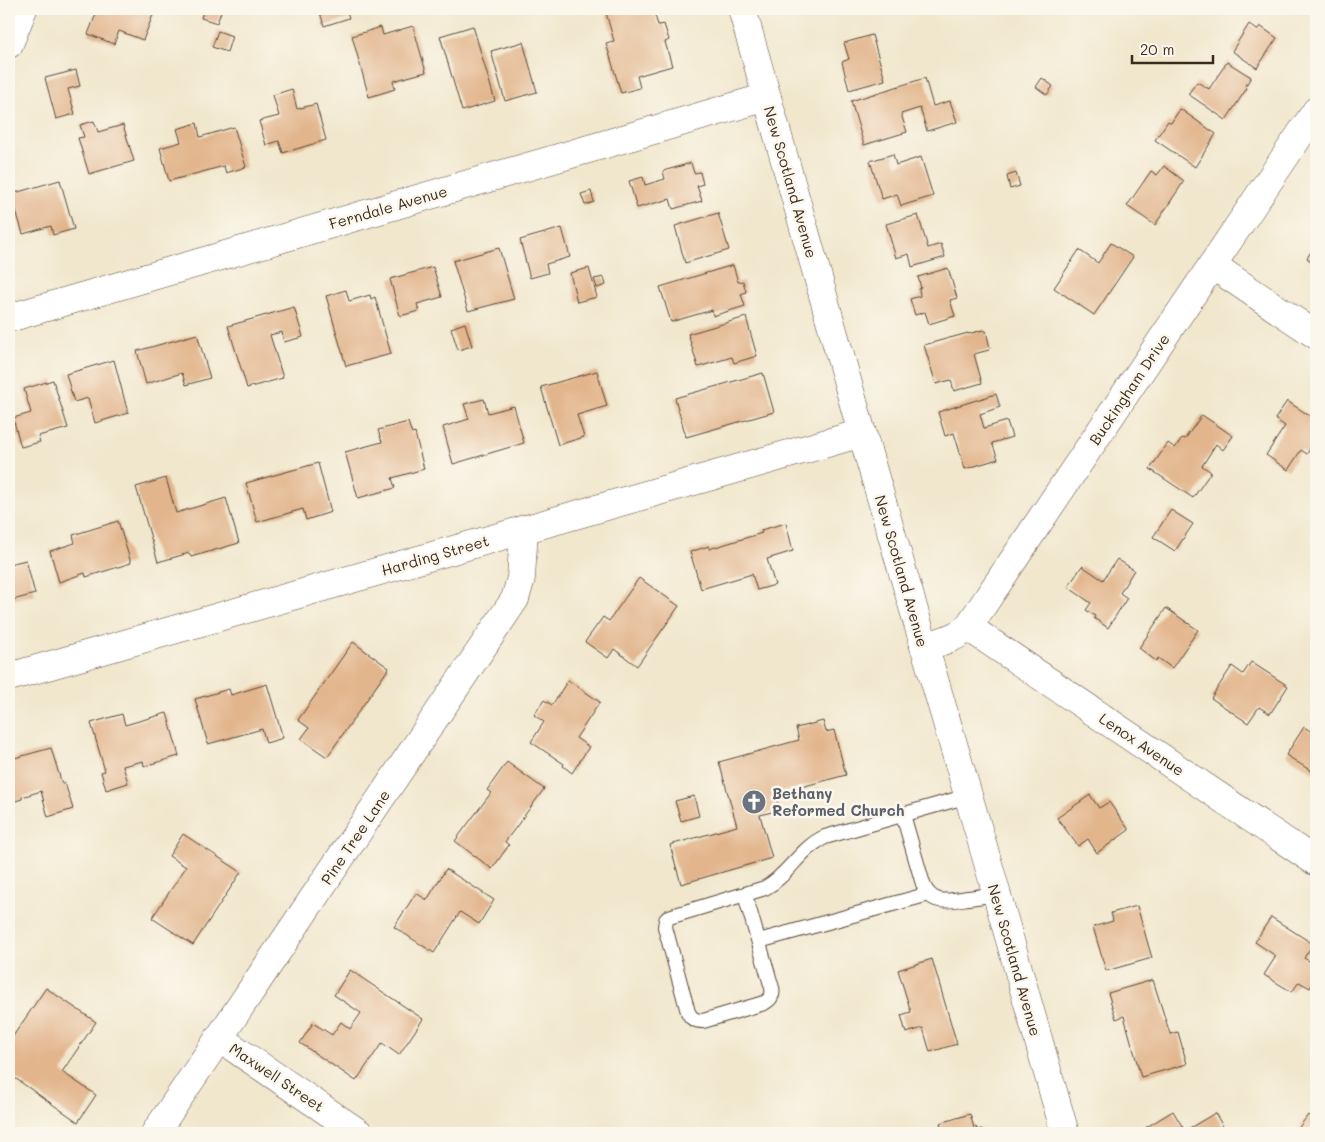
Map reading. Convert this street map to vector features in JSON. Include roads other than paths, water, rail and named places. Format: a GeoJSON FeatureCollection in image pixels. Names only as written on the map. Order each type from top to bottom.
{"type":"FeatureCollection","features":[{"type":"Feature","properties":{"kind":"street"},"geometry":{"type":"LineString","coordinates":[[9,44],[23,9]]}},
{"type":"Feature","properties":{"kind":"street","name":"New Scotland Avenue"},"geometry":{"type":"LineString","coordinates":[[742,9],[862,433],[1065,1133]]}},
{"type":"Feature","properties":{"kind":"street","name":"Ferndale Avenue"},"geometry":{"type":"LineString","coordinates":[[9,318],[766,97]]}},
{"type":"Feature","properties":{"kind":"street","name":"Buckingham Drive"},"geometry":{"type":"LineString","coordinates":[[924,647],[954,636],[968,627],[1316,111]]}},
{"type":"Feature","properties":{"kind":"street"},"geometry":{"type":"LineString","coordinates":[[1212,265],[1316,335]]}},
{"type":"Feature","properties":{"kind":"street","name":"Harding Street"},"geometry":{"type":"LineString","coordinates":[[9,677],[862,433]]}},
{"type":"Feature","properties":{"kind":"street","name":"Pine Tree Lane"},"geometry":{"type":"LineString","coordinates":[[155,1133],[515,599],[521,578],[524,529]]}},
{"type":"Feature","properties":{"kind":"street","name":"Lenox Avenue"},"geometry":{"type":"LineString","coordinates":[[968,627],[1316,862]]}},
{"type":"Feature","properties":{"kind":"street","name":"Maxwell Street"},"geometry":{"type":"LineString","coordinates":[[219,1038],[360,1133]]}},
{"type":"Feature","properties":{"kind":"lane"},"geometry":{"type":"LineString","coordinates":[[745,895],[773,990],[772,995],[764,1003],[703,1021],[696,1020],[688,1012],[665,930],[666,920],[673,915],[770,886],[808,848],[820,839],[968,796]]}},
{"type":"Feature","properties":{"kind":"lane"},"geometry":{"type":"LineString","coordinates":[[903,815],[923,884],[929,894],[940,900],[950,901],[996,894]]}},
{"type":"Feature","properties":{"kind":"lane"},"geometry":{"type":"LineString","coordinates":[[759,941],[929,894]]}},
{"type":"Feature","properties":{"kind":"place","name":"Bethany Reformed Church"},"geometry":{"type":"Point","coordinates":[754,802]}}]}
